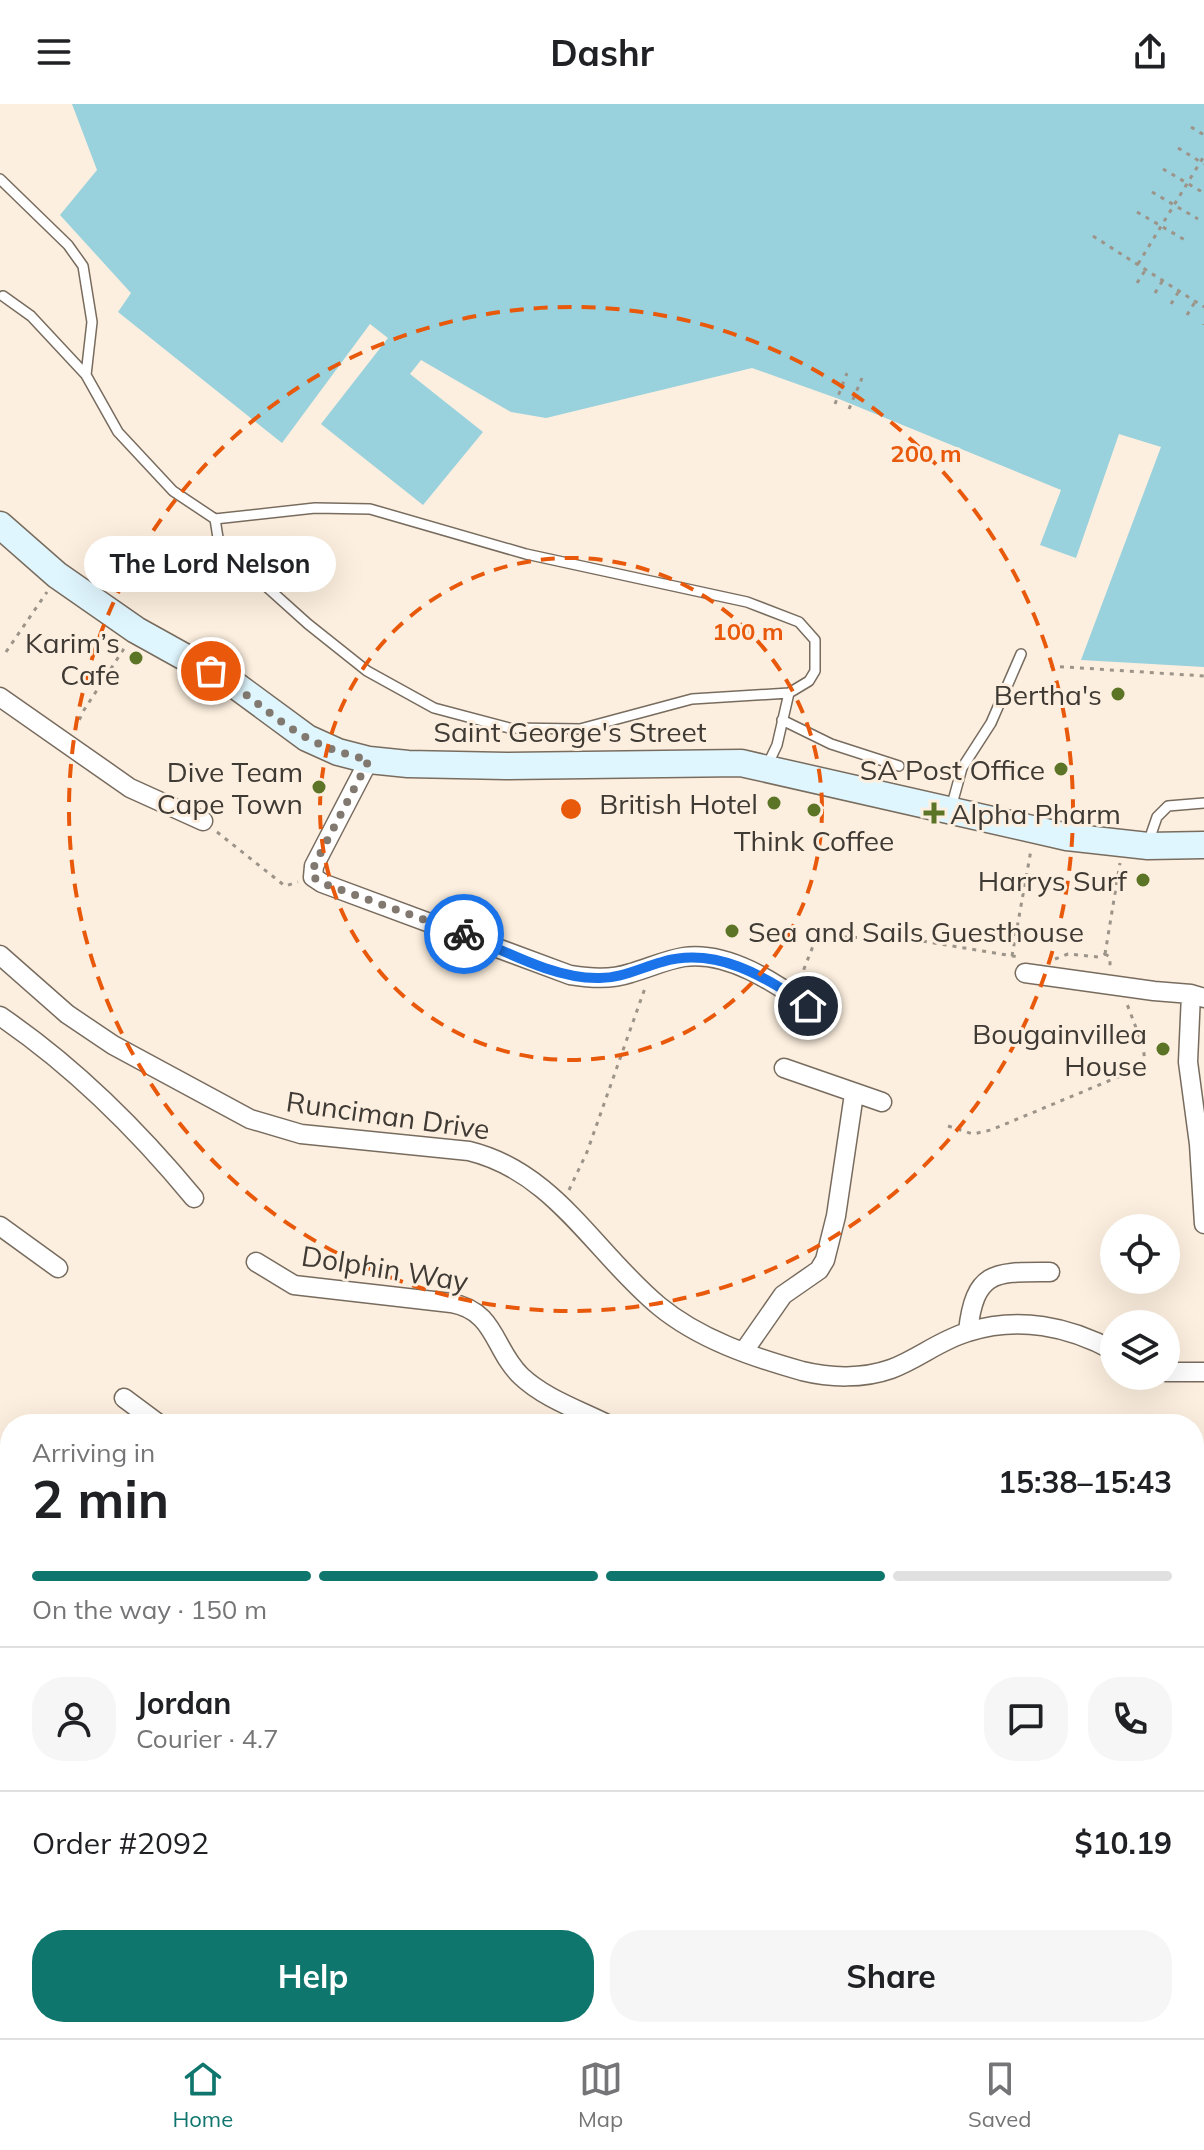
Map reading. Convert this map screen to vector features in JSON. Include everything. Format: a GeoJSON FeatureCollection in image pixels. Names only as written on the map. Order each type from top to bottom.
{"type":"FeatureCollection","features":[{"type":"Feature","properties":{"kind":"main road","name":"Saint George's Street"},"geometry":{"type":"LineString","coordinates":[[0,525],[57,575],[136,630],[235,685],[307,738],[338,752],[369,760],[408,764],[506,766],[723,762],[766,768],[1034,830],[1135,845],[1204,845]]}},
{"type":"Feature","properties":{"kind":"street"},"geometry":{"type":"LineString","coordinates":[[0,697],[130,788],[203,821]]}},
{"type":"Feature","properties":{"kind":"street"},"geometry":{"type":"LineString","coordinates":[[369,760],[312,871],[313,877],[322,883],[570,975],[616,977],[685,957],[717,959],[738,966],[801,1001]]}},
{"type":"Feature","properties":{"kind":"street","name":"Runciman Drive"},"geometry":{"type":"LineString","coordinates":[[4,965],[113,1045],[250,1119],[301,1134],[409,1143],[489,1156],[534,1180],[658,1306],[687,1326],[744,1351],[802,1371],[860,1376],[891,1369],[968,1331],[999,1325],[1042,1326],[1083,1336],[1100,1344]]}},
{"type":"Feature","properties":{"kind":"street"},"geometry":{"type":"LineString","coordinates":[[1025,965],[1124,987],[1197,996],[1188,1062],[1199,1144],[1204,1224]]}},
{"type":"Feature","properties":{"kind":"street"},"geometry":{"type":"LineString","coordinates":[[0,1016],[98,1093],[132,1126],[194,1198]]}},
{"type":"Feature","properties":{"kind":"street"},"geometry":{"type":"LineString","coordinates":[[784,1068],[882,1102]]}},
{"type":"Feature","properties":{"kind":"street"},"geometry":{"type":"LineString","coordinates":[[744,1351],[783,1295],[819,1270],[825,1260],[836,1216],[854,1094]]}},
{"type":"Feature","properties":{"kind":"street"},"geometry":{"type":"LineString","coordinates":[[0,1226],[58,1268]]}},
{"type":"Feature","properties":{"kind":"street","name":"Dolphin Way"},"geometry":{"type":"LineString","coordinates":[[256,1262],[294,1285],[317,1290],[451,1303],[473,1309],[481,1315],[521,1376],[536,1388],[587,1414]]}},
{"type":"Feature","properties":{"kind":"street"},"geometry":{"type":"LineString","coordinates":[[968,1331],[971,1307],[988,1279],[1004,1272],[1050,1272]]}},
{"type":"Feature","properties":{"kind":"street"},"geometry":{"type":"LineString","coordinates":[[1180,1372],[1204,1372]]}},
{"type":"Feature","properties":{"kind":"street"},"geometry":{"type":"LineString","coordinates":[[124,1398],[146,1414]]}},
{"type":"Feature","properties":{"kind":"lane"},"geometry":{"type":"LineString","coordinates":[[0,179],[59,235],[83,266],[92,322],[86,375]]}},
{"type":"Feature","properties":{"kind":"lane"},"geometry":{"type":"LineString","coordinates":[[3,296],[31,316],[86,375],[118,432],[173,491],[215,519],[315,508],[370,509],[526,554],[747,602],[799,622],[815,640],[815,671],[800,688],[789,693],[692,699],[580,729],[509,728],[434,708],[367,671],[308,624],[219,544],[215,519]]}},
{"type":"Feature","properties":{"kind":"lane"},"geometry":{"type":"LineString","coordinates":[[950,811],[962,768],[991,723],[1021,654]]}},
{"type":"Feature","properties":{"kind":"lane"},"geometry":{"type":"LineString","coordinates":[[766,768],[777,745],[789,693]]}},
{"type":"Feature","properties":{"kind":"lane"},"geometry":{"type":"LineString","coordinates":[[782,720],[831,744],[899,766]]}},
{"type":"Feature","properties":{"kind":"lane"},"geometry":{"type":"LineString","coordinates":[[1135,845],[1168,806],[1204,803]]}},
{"type":"Feature","properties":{"kind":"path"},"geometry":{"type":"LineString","coordinates":[[1191,127],[1204,135]]}},
{"type":"Feature","properties":{"kind":"path"},"geometry":{"type":"LineString","coordinates":[[1178,148],[1204,164]]}},
{"type":"Feature","properties":{"kind":"path"},"geometry":{"type":"LineString","coordinates":[[1138,264],[1204,156]]}},
{"type":"Feature","properties":{"kind":"path"},"geometry":{"type":"LineString","coordinates":[[1163,169],[1204,193]]}},
{"type":"Feature","properties":{"kind":"path"},"geometry":{"type":"LineString","coordinates":[[1152,192],[1198,219]]}},
{"type":"Feature","properties":{"kind":"path"},"geometry":{"type":"LineString","coordinates":[[1137,212],[1185,240]]}},
{"type":"Feature","properties":{"kind":"path"},"geometry":{"type":"LineString","coordinates":[[1093,236],[1204,307]]}},
{"type":"Feature","properties":{"kind":"path"},"geometry":{"type":"LineString","coordinates":[[1137,283],[1146,269]]}},
{"type":"Feature","properties":{"kind":"path"},"geometry":{"type":"LineString","coordinates":[[1155,293],[1163,280]]}},
{"type":"Feature","properties":{"kind":"path"},"geometry":{"type":"LineString","coordinates":[[1171,304],[1179,291]]}},
{"type":"Feature","properties":{"kind":"path"},"geometry":{"type":"LineString","coordinates":[[1187,315],[1195,302]]}},
{"type":"Feature","properties":{"kind":"path"},"geometry":{"type":"LineString","coordinates":[[835,404],[847,373]]}},
{"type":"Feature","properties":{"kind":"path"},"geometry":{"type":"LineString","coordinates":[[849,409],[862,378]]}},
{"type":"Feature","properties":{"kind":"path"},"geometry":{"type":"LineString","coordinates":[[6,652],[57,575]]}},
{"type":"Feature","properties":{"kind":"path"},"geometry":{"type":"LineString","coordinates":[[56,737],[62,730],[72,736],[84,710],[136,630]]}},
{"type":"Feature","properties":{"kind":"path"},"geometry":{"type":"LineString","coordinates":[[1050,666],[1204,676]]}},
{"type":"Feature","properties":{"kind":"path"},"geometry":{"type":"LineString","coordinates":[[203,821],[285,886],[313,877]]}},
{"type":"Feature","properties":{"kind":"path"},"geometry":{"type":"LineString","coordinates":[[1012,956],[1034,830]]}},
{"type":"Feature","properties":{"kind":"path"},"geometry":{"type":"LineString","coordinates":[[1047,958],[1056,959],[1071,954],[1098,957],[1105,954],[1135,845]]}},
{"type":"Feature","properties":{"kind":"path"},"geometry":{"type":"LineString","coordinates":[[801,1001],[815,941],[826,936],[922,941],[1012,956],[1025,965]]}},
{"type":"Feature","properties":{"kind":"path"},"geometry":{"type":"LineString","coordinates":[[1012,956],[1025,965]]}},
{"type":"Feature","properties":{"kind":"path"},"geometry":{"type":"LineString","coordinates":[[561,1206],[587,1152],[653,965]]}},
{"type":"Feature","properties":{"kind":"path"},"geometry":{"type":"LineString","coordinates":[[948,1126],[973,1134],[991,1130],[1142,1067],[1145,1062],[1143,1046],[1129,1013],[1124,987]]}},
{"type":"Feature","properties":{"kind":"water"},"geometry":{"type":"Polygon","coordinates":[[[72,104],[1204,104],[1204,667],[1081,660],[1161,447],[1119,434],[1076,558],[1040,545],[1061,490],[839,399],[752,368],[546,418],[511,412],[421,360],[410,374],[483,432],[423,505],[321,424],[388,338],[370,324],[282,443],[118,312],[131,293],[60,215],[97,170],[72,104]]]}},
{"type":"Feature","properties":{"kind":"way so far"},"geometry":{"type":"LineString","coordinates":[[211,671],[307,738],[338,752],[369,760],[318,858],[312,871],[313,877],[322,883],[464,934]]}},
{"type":"Feature","properties":{"kind":"place","name":"Karim’s Cafe"},"geometry":{"type":"Point","coordinates":[136,658]}},
{"type":"Feature","properties":{"kind":"place","name":"The Lord Nelson"},"geometry":{"type":"Point","coordinates":[211,671]}},
{"type":"Feature","properties":{"kind":"place","name":"Bertha's"},"geometry":{"type":"Point","coordinates":[1118,694]}},
{"type":"Feature","properties":{"kind":"place","name":"SA Post Office"},"geometry":{"type":"Point","coordinates":[1061,769]}},
{"type":"Feature","properties":{"kind":"place","name":"Dive Team Cape Town"},"geometry":{"type":"Point","coordinates":[319,787]}},
{"type":"Feature","properties":{"kind":"place","name":"British Hotel"},"geometry":{"type":"Point","coordinates":[774,803]}},
{"type":"Feature","properties":{"kind":"place","name":"Think Coffee"},"geometry":{"type":"Point","coordinates":[814,810]}},
{"type":"Feature","properties":{"kind":"place","name":"Alpha Pharm"},"geometry":{"type":"Point","coordinates":[934,813]}},
{"type":"Feature","properties":{"kind":"place","name":"Harrys Surf"},"geometry":{"type":"Point","coordinates":[1143,880]}},
{"type":"Feature","properties":{"kind":"place","name":"Sea and Sails Guesthouse"},"geometry":{"type":"Point","coordinates":[732,931]}},
{"type":"Feature","properties":{"kind":"place","name":"Bougainvillea House"},"geometry":{"type":"Point","coordinates":[1163,1049]}},
{"type":"Feature","properties":{"kind":"route"},"geometry":{"type":"LineString","coordinates":[[464,934],[570,975],[597,978],[616,977],[685,957],[717,959],[753,973],[808,1006]]}}]}
